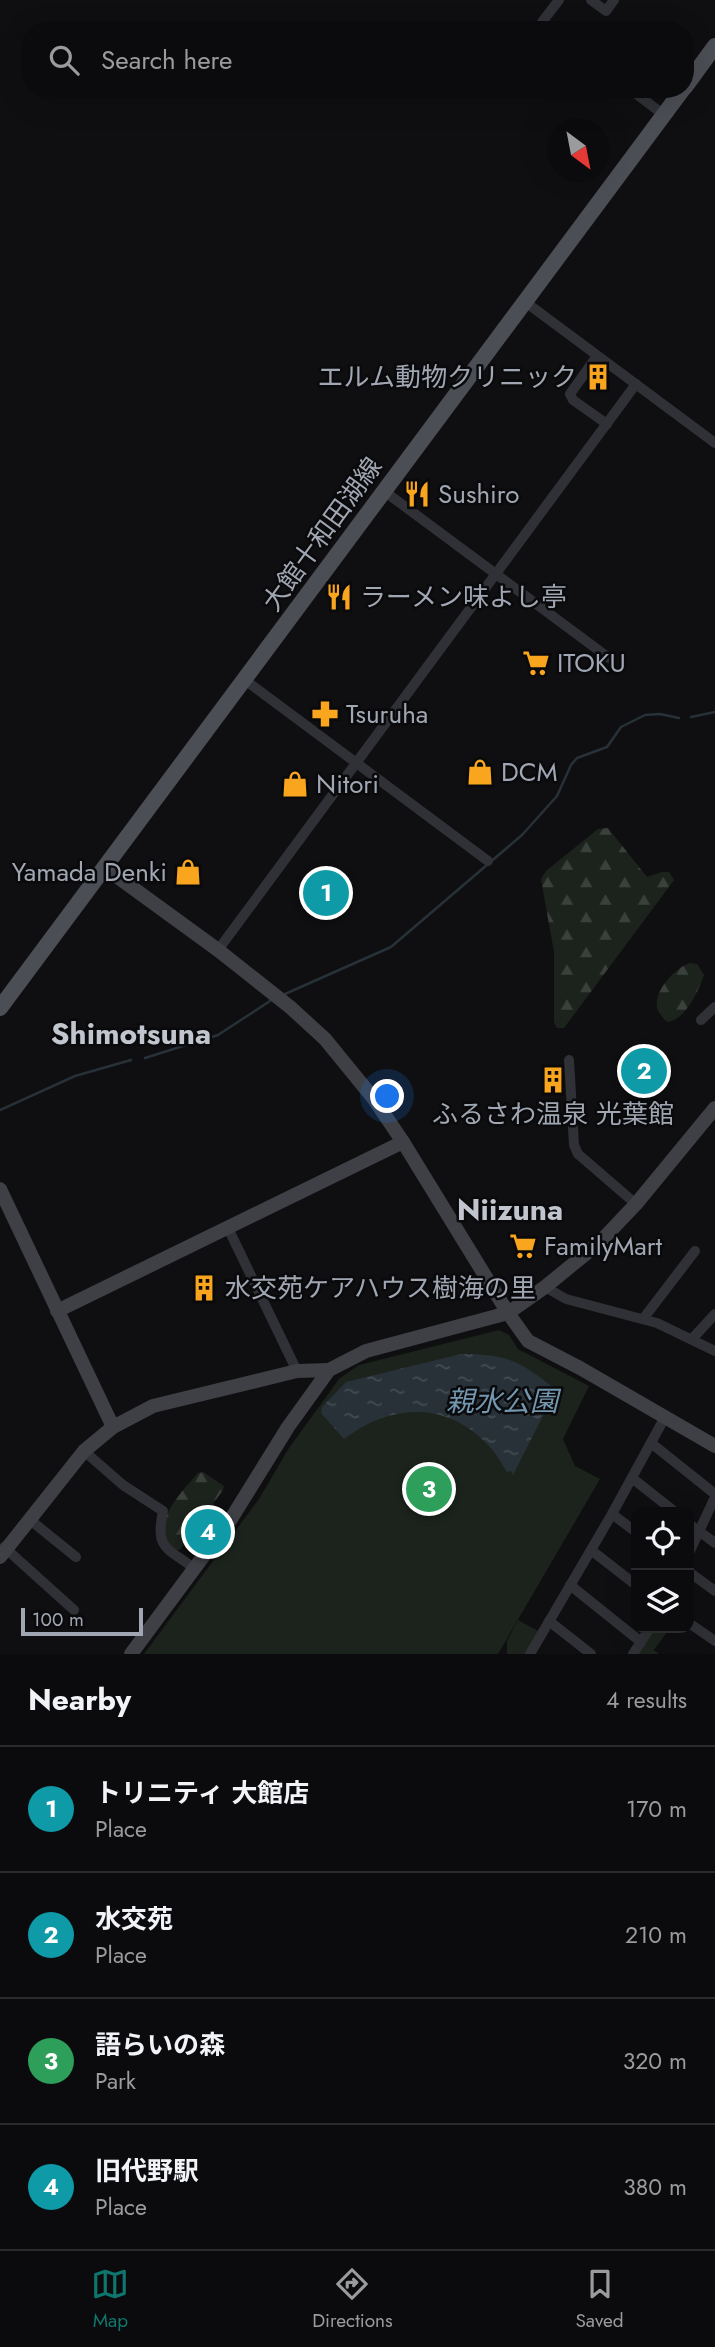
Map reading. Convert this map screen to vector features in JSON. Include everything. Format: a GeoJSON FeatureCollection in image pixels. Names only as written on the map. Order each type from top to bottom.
{"type":"FeatureCollection","features":[{"type":"Feature","properties":{"kind":"main road","name":"大館十和田湖線"},"geometry":{"type":"LineString","coordinates":[[694,74],[715,46]]}},
{"type":"Feature","properties":{"kind":"main road","name":"大館十和田湖線"},"geometry":{"type":"LineString","coordinates":[[0,1008],[677,98]]}},
{"type":"Feature","properties":{"kind":"street"},"geometry":{"type":"LineString","coordinates":[[543,21],[559,0]]}},
{"type":"Feature","properties":{"kind":"street"},"geometry":{"type":"LineString","coordinates":[[591,0],[606,10],[614,0]]}},
{"type":"Feature","properties":{"kind":"street"},"geometry":{"type":"LineString","coordinates":[[642,98],[664,115]]}},
{"type":"Feature","properties":{"kind":"street"},"geometry":{"type":"LineString","coordinates":[[524,301],[715,443]]}},
{"type":"Feature","properties":{"kind":"street"},"geometry":{"type":"LineString","coordinates":[[597,356],[570,394],[573,400],[607,424]]}},
{"type":"Feature","properties":{"kind":"street"},"geometry":{"type":"LineString","coordinates":[[218,950],[636,384]]}},
{"type":"Feature","properties":{"kind":"street"},"geometry":{"type":"LineString","coordinates":[[384,491],[609,659]]}},
{"type":"Feature","properties":{"kind":"street"},"geometry":{"type":"LineString","coordinates":[[245,680],[488,861]]}},
{"type":"Feature","properties":{"kind":"street"},"geometry":{"type":"LineString","coordinates":[[104,867],[218,950],[290,1007],[325,1039],[374,1099],[403,1142],[508,1314],[528,1341],[715,1446]]}},
{"type":"Feature","properties":{"kind":"street"},"geometry":{"type":"LineString","coordinates":[[701,1020],[715,1007]]}},
{"type":"Feature","properties":{"kind":"street"},"geometry":{"type":"LineString","coordinates":[[569,1060],[574,1145],[578,1154],[636,1205]]}},
{"type":"Feature","properties":{"kind":"street"},"geometry":{"type":"LineString","coordinates":[[74,1610],[2,1550],[83,1451],[113,1427],[153,1406],[297,1371],[329,1370],[366,1351],[508,1314],[599,1243],[636,1205],[669,1161],[714,1112]]}},
{"type":"Feature","properties":{"kind":"street"},"geometry":{"type":"LineString","coordinates":[[57,1311],[403,1142]]}},
{"type":"Feature","properties":{"kind":"street"},"geometry":{"type":"LineString","coordinates":[[0,1189],[113,1427]]}},
{"type":"Feature","properties":{"kind":"street"},"geometry":{"type":"LineString","coordinates":[[228,1228],[297,1371]]}},
{"type":"Feature","properties":{"kind":"street"},"geometry":{"type":"LineString","coordinates":[[643,1319],[695,1251]]}},
{"type":"Feature","properties":{"kind":"street"},"geometry":{"type":"LineString","coordinates":[[545,1287],[566,1299],[643,1319],[715,1351]]}},
{"type":"Feature","properties":{"kind":"street"},"geometry":{"type":"LineString","coordinates":[[692,1339],[715,1314]]}},
{"type":"Feature","properties":{"kind":"street"},"geometry":{"type":"LineString","coordinates":[[131,1654],[231,1520],[288,1427],[329,1370]]}},
{"type":"Feature","properties":{"kind":"street"},"geometry":{"type":"LineString","coordinates":[[530,1654],[665,1417]]}},
{"type":"Feature","properties":{"kind":"street"},"geometry":{"type":"LineString","coordinates":[[651,1443],[715,1496],[694,1542]]}},
{"type":"Feature","properties":{"kind":"street"},"geometry":{"type":"LineString","coordinates":[[83,1451],[123,1485],[163,1511],[158,1534],[165,1546],[194,1568]]}},
{"type":"Feature","properties":{"kind":"street"},"geometry":{"type":"LineString","coordinates":[[632,1478],[669,1507]]}},
{"type":"Feature","properties":{"kind":"street"},"geometry":{"type":"LineString","coordinates":[[612,1514],[631,1528]]}},
{"type":"Feature","properties":{"kind":"street"},"geometry":{"type":"LineString","coordinates":[[29,1518],[76,1557]]}},
{"type":"Feature","properties":{"kind":"street"},"geometry":{"type":"LineString","coordinates":[[694,1528],[715,1543]]}},
{"type":"Feature","properties":{"kind":"street"},"geometry":{"type":"LineString","coordinates":[[591,1550],[631,1580]]}},
{"type":"Feature","properties":{"kind":"street"},"geometry":{"type":"LineString","coordinates":[[694,1576],[715,1591]]}},
{"type":"Feature","properties":{"kind":"street"},"geometry":{"type":"LineString","coordinates":[[570,1585],[641,1642]]}},
{"type":"Feature","properties":{"kind":"street"},"geometry":{"type":"LineString","coordinates":[[549,1621],[591,1654]]}},
{"type":"Feature","properties":{"kind":"street"},"geometry":{"type":"LineString","coordinates":[[694,1626],[715,1641]]}},
{"type":"Feature","properties":{"kind":"street"},"geometry":{"type":"LineString","coordinates":[[633,1654],[647,1633]]}},
{"type":"Feature","properties":{"kind":"green space"},"geometry":{"type":"Polygon","coordinates":[[[608,828],[647,877],[669,872],[674,880],[564,1028],[557,1028],[554,1022],[554,952],[541,879],[546,871],[598,829],[608,828]]]}},
{"type":"Feature","properties":{"kind":"green space"},"geometry":{"type":"Polygon","coordinates":[[[690,963],[697,964],[704,975],[695,996],[685,1010],[674,1020],[667,1022],[657,1008],[659,994],[672,975],[690,963]]]}},
{"type":"Feature","properties":{"kind":"green space"},"geometry":{"type":"Polygon","coordinates":[[[499,1330],[509,1335],[518,1349],[589,1386],[563,1439],[575,1466],[600,1479],[498,1654],[144,1654],[259,1499],[289,1448],[339,1379],[359,1365],[499,1330]]]}},
{"type":"Feature","properties":{"kind":"green space"},"geometry":{"type":"Polygon","coordinates":[[[203,1472],[224,1486],[223,1490],[180,1550],[174,1550],[164,1530],[165,1520],[183,1490],[198,1473],[203,1472]]]}},
{"type":"Feature","properties":{"kind":"green space"},"geometry":{"type":"Polygon","coordinates":[[[518,1620],[540,1632],[528,1654],[507,1654],[507,1641],[518,1620]]]}},
{"type":"Feature","properties":{"kind":"green space"},"geometry":{"type":"Polygon","coordinates":[[[653,1633],[666,1633],[654,1650],[659,1654],[638,1654],[653,1633]]]}},
{"type":"Feature","properties":{"kind":"water","name":"親水公園"},"geometry":{"type":"Polygon","coordinates":[[[461,1354],[513,1361],[556,1390],[513,1475],[511,1471],[507,1472],[491,1448],[472,1430],[436,1414],[418,1412],[380,1419],[344,1439],[321,1413],[322,1407],[346,1382],[461,1354]]]}},
{"type":"Feature","properties":{"kind":"waterway"},"geometry":{"type":"LineString","coordinates":[[691,717],[715,712]]}},
{"type":"Feature","properties":{"kind":"waterway"},"geometry":{"type":"LineString","coordinates":[[285,994],[391,947],[522,835],[557,796],[577,758],[607,747],[621,727],[645,715],[660,714],[679,718]]}},
{"type":"Feature","properties":{"kind":"waterway"},"geometry":{"type":"LineString","coordinates":[[145,1058],[218,1035],[270,1001]]}},
{"type":"Feature","properties":{"kind":"waterway"},"geometry":{"type":"LineString","coordinates":[[0,1110],[75,1076],[131,1060]]}},
{"type":"Feature","properties":{"kind":"place","name":"エルム動物クリニック"},"geometry":{"type":"Point","coordinates":[598,377]}},
{"type":"Feature","properties":{"kind":"place","name":"Sushiro"},"geometry":{"type":"Point","coordinates":[417,494]}},
{"type":"Feature","properties":{"kind":"place","name":"ラーメン味よし亭"},"geometry":{"type":"Point","coordinates":[339,597]}},
{"type":"Feature","properties":{"kind":"place","name":"ITOKU"},"geometry":{"type":"Point","coordinates":[536,663]}},
{"type":"Feature","properties":{"kind":"place","name":"Tsuruha"},"geometry":{"type":"Point","coordinates":[325,714]}},
{"type":"Feature","properties":{"kind":"place","name":"DCM"},"geometry":{"type":"Point","coordinates":[480,772]}},
{"type":"Feature","properties":{"kind":"place","name":"Nitori"},"geometry":{"type":"Point","coordinates":[295,784]}},
{"type":"Feature","properties":{"kind":"place","name":"Yamada Denki"},"geometry":{"type":"Point","coordinates":[188,872]}},
{"type":"Feature","properties":{"kind":"place","name":"トリニティ 大館店"},"geometry":{"type":"Point","coordinates":[326,893]}},
{"type":"Feature","properties":{"kind":"place","name":"水交苑"},"geometry":{"type":"Point","coordinates":[644,1071]}},
{"type":"Feature","properties":{"kind":"place","name":"ふるさわ温泉 光葉館"},"geometry":{"type":"Point","coordinates":[553,1080]}},
{"type":"Feature","properties":{"kind":"place","name":"FamilyMart"},"geometry":{"type":"Point","coordinates":[523,1246]}},
{"type":"Feature","properties":{"kind":"place","name":"水交苑ケアハウス樹海の里"},"geometry":{"type":"Point","coordinates":[204,1288]}},
{"type":"Feature","properties":{"kind":"place","name":"語らいの森"},"geometry":{"type":"Point","coordinates":[429,1489]}},
{"type":"Feature","properties":{"kind":"place","name":"旧代野駅"},"geometry":{"type":"Point","coordinates":[208,1532]}},
{"type":"Feature","properties":{"kind":"district","name":"Shimotsuna"},"geometry":{"type":"Point","coordinates":[131,1033]}},
{"type":"Feature","properties":{"kind":"district","name":"Niizuna"},"geometry":{"type":"Point","coordinates":[510,1209]}}]}
